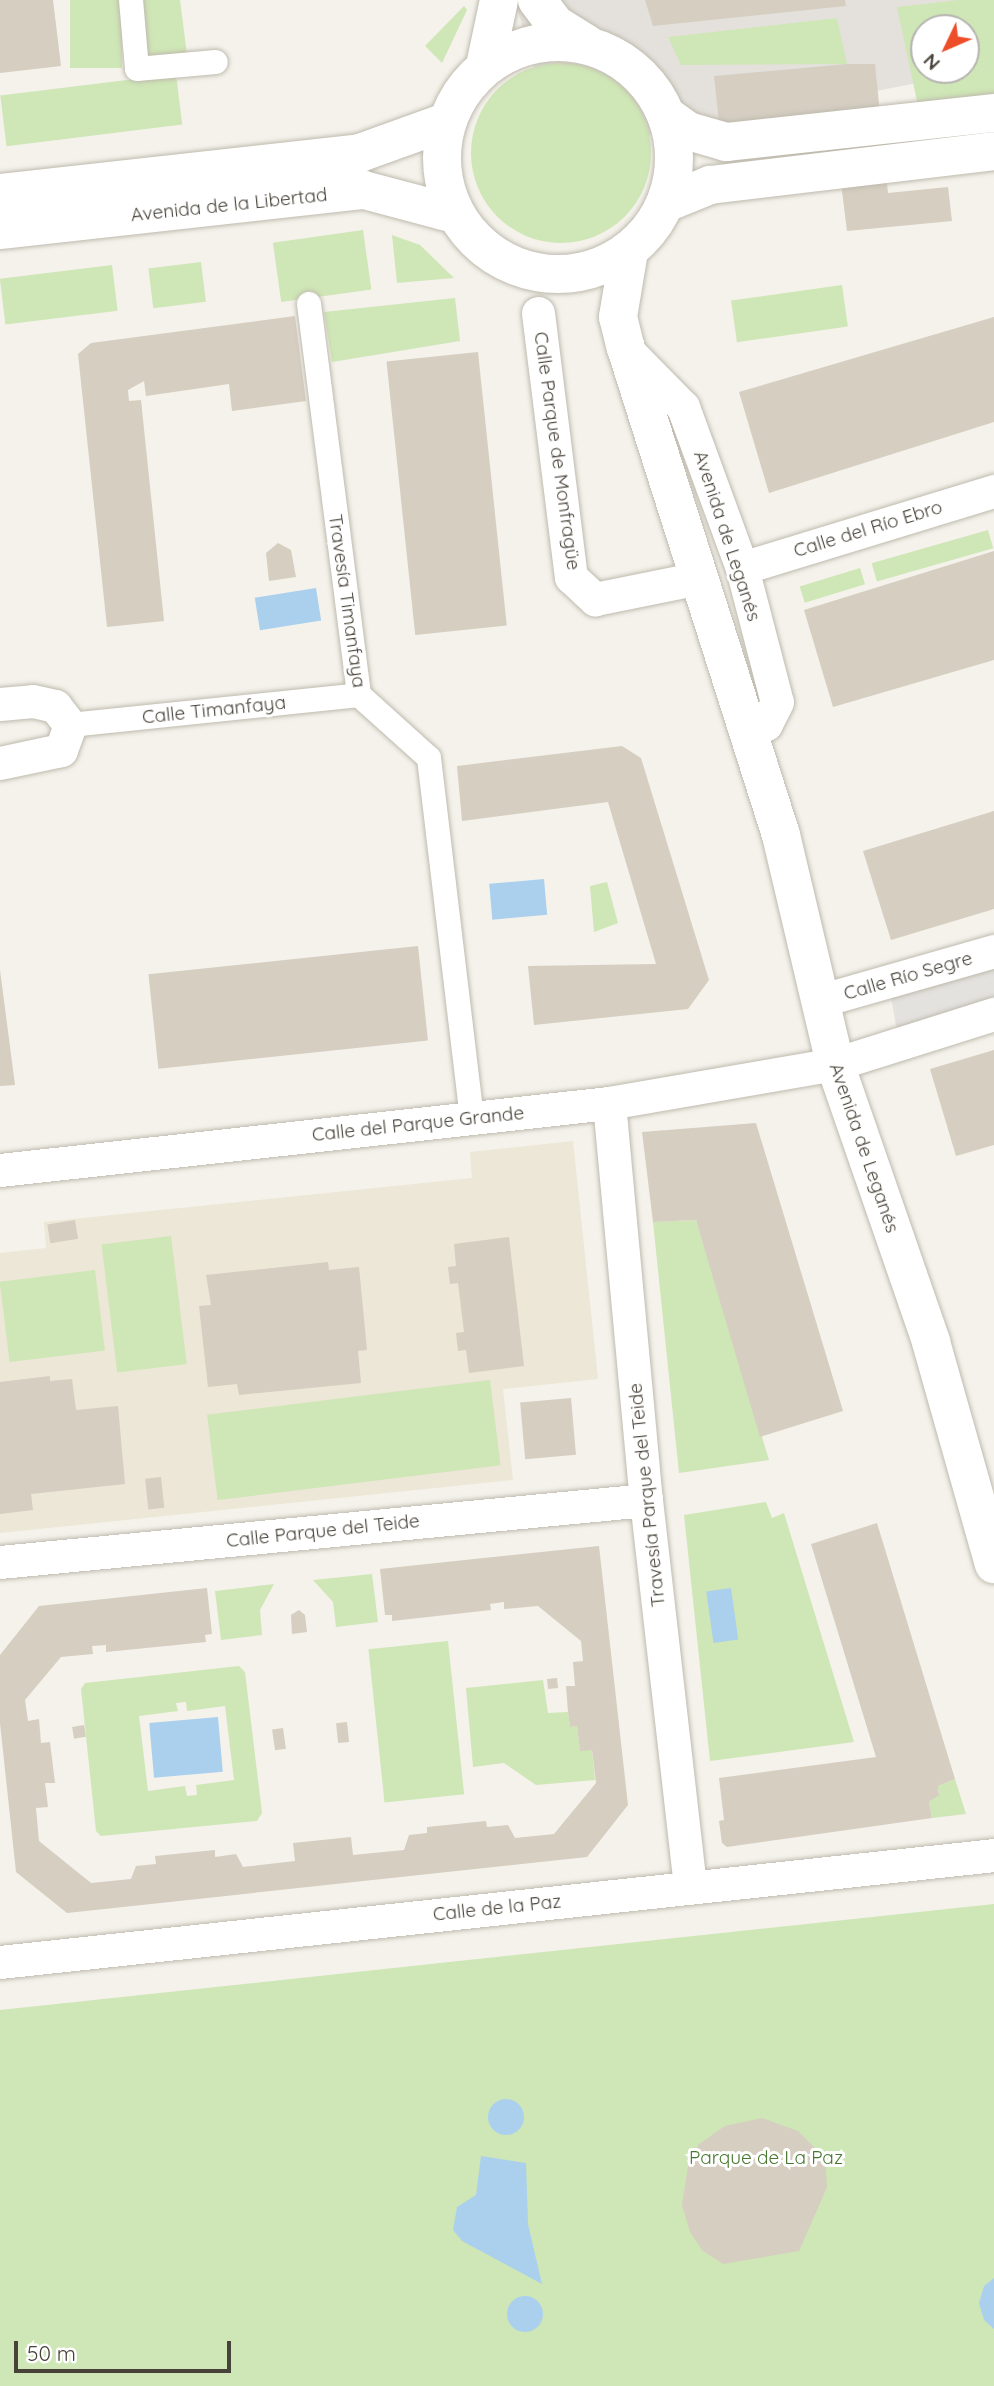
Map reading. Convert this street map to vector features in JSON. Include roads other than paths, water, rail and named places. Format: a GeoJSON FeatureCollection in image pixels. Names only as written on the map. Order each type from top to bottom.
{"type":"FeatureCollection","features":[{"type":"Feature","properties":{"kind":"street"},"geometry":{"type":"LineString","coordinates":[[131,0],[137,69],[216,62]]}},
{"type":"Feature","properties":{"kind":"street"},"geometry":{"type":"LineString","coordinates":[[485,66],[499,0]]}},
{"type":"Feature","properties":{"kind":"street"},"geometry":{"type":"LineString","coordinates":[[537,0],[555,24],[587,44]]}},
{"type":"Feature","properties":{"kind":"street"},"geometry":{"type":"LineString","coordinates":[[555,41],[587,44],[607,50],[649,85],[666,116],[673,144],[673,174],[666,203],[651,230],[629,251],[603,267],[569,275],[535,273],[502,262],[475,241],[455,214],[443,184],[440,153],[446,122],[462,92],[485,66],[518,48],[555,41]]}},
{"type":"Feature","properties":{"kind":"street"},"geometry":{"type":"LineString","coordinates":[[666,116],[688,131],[726,142],[994,113]]}},
{"type":"Feature","properties":{"kind":"street","name":"Avenida de la Libertad"},"geometry":{"type":"LineString","coordinates":[[0,193],[360,153],[446,122]]}},
{"type":"Feature","properties":{"kind":"street"},"geometry":{"type":"LineString","coordinates":[[666,203],[710,185],[994,151]]}},
{"type":"Feature","properties":{"kind":"street","name":"Avenida de la Libertad"},"geometry":{"type":"LineString","coordinates":[[0,230],[364,190],[455,214]]}},
{"type":"Feature","properties":{"kind":"street","name":"Avenida de Leganés"},"geometry":{"type":"LineString","coordinates":[[629,251],[622,332],[781,835],[835,1064],[931,1342],[994,1564]]}},
{"type":"Feature","properties":{"kind":"street","name":"Avenida de Leganés"},"geometry":{"type":"LineString","coordinates":[[569,275],[622,332],[683,407],[742,568],[777,702],[766,724],[748,729]]}},
{"type":"Feature","properties":{"kind":"street","name":"Travesía Timanfaya"},"geometry":{"type":"LineString","coordinates":[[309,304],[359,695],[429,758],[472,1118]]}},
{"type":"Feature","properties":{"kind":"street","name":"Calle Parque de Monfragüe"},"geometry":{"type":"LineString","coordinates":[[538,313],[571,577],[595,599],[699,578]]}},
{"type":"Feature","properties":{"kind":"street","name":"Calle del Río Ebro"},"geometry":{"type":"LineString","coordinates":[[742,568],[994,491]]}},
{"type":"Feature","properties":{"kind":"street","name":"Calle Timanfaya"},"geometry":{"type":"LineString","coordinates":[[70,725],[359,695]]}},
{"type":"Feature","properties":{"kind":"street"},"geometry":{"type":"LineString","coordinates":[[0,704],[33,701],[55,706],[70,725],[61,750],[0,763]]}},
{"type":"Feature","properties":{"kind":"street","name":"Calle Río Segre"},"geometry":{"type":"LineString","coordinates":[[822,1000],[994,951]]}},
{"type":"Feature","properties":{"kind":"street"},"geometry":{"type":"LineString","coordinates":[[835,1064],[994,1014]]}},
{"type":"Feature","properties":{"kind":"street","name":"Calle del Parque Grande"},"geometry":{"type":"LineString","coordinates":[[0,1170],[609,1103],[835,1064]]}},
{"type":"Feature","properties":{"kind":"street","name":"Travesía Parque del Teide"},"geometry":{"type":"LineString","coordinates":[[609,1103],[646,1500],[690,1888]]}},
{"type":"Feature","properties":{"kind":"street","name":"Calle Parque del Teide"},"geometry":{"type":"LineString","coordinates":[[0,1562],[646,1500]]}},
{"type":"Feature","properties":{"kind":"street","name":"Calle de la Paz"},"geometry":{"type":"LineString","coordinates":[[0,1962],[994,1855]]}},
{"type":"Feature","properties":{"kind":"water"},"geometry":{"type":"Polygon","coordinates":[[[316,588],[321,621],[260,630],[255,598],[316,588]]]}},
{"type":"Feature","properties":{"kind":"water"},"geometry":{"type":"Polygon","coordinates":[[[544,879],[547,915],[492,920],[489,884],[544,879]]]}},
{"type":"Feature","properties":{"kind":"water"},"geometry":{"type":"Polygon","coordinates":[[[731,1588],[738,1639],[713,1643],[706,1591],[731,1588]]]}},
{"type":"Feature","properties":{"kind":"water"},"geometry":{"type":"Polygon","coordinates":[[[218,1717],[223,1772],[154,1778],[149,1723],[218,1717]]]}},
{"type":"Feature","properties":{"kind":"water"},"geometry":{"type":"Polygon","coordinates":[[[506,2099],[519,2104],[524,2117],[519,2130],[506,2135],[493,2130],[488,2117],[493,2104],[506,2099]]]}},
{"type":"Feature","properties":{"kind":"water"},"geometry":{"type":"Polygon","coordinates":[[[481,2156],[526,2163],[528,2224],[542,2284],[462,2241],[453,2230],[457,2207],[476,2195],[481,2156]]]}},
{"type":"Feature","properties":{"kind":"water"},"geometry":{"type":"Polygon","coordinates":[[[994,2278],[994,2329],[984,2320],[979,2303],[984,2286],[994,2278]]]}},
{"type":"Feature","properties":{"kind":"water"},"geometry":{"type":"Polygon","coordinates":[[[525,2296],[538,2301],[543,2314],[538,2327],[525,2332],[512,2327],[507,2314],[512,2301],[525,2296]]]}},
{"type":"Feature","properties":{"kind":"park label","name":"Parque de La Paz"},"geometry":{"type":"Point","coordinates":[766,2158]}}]}
